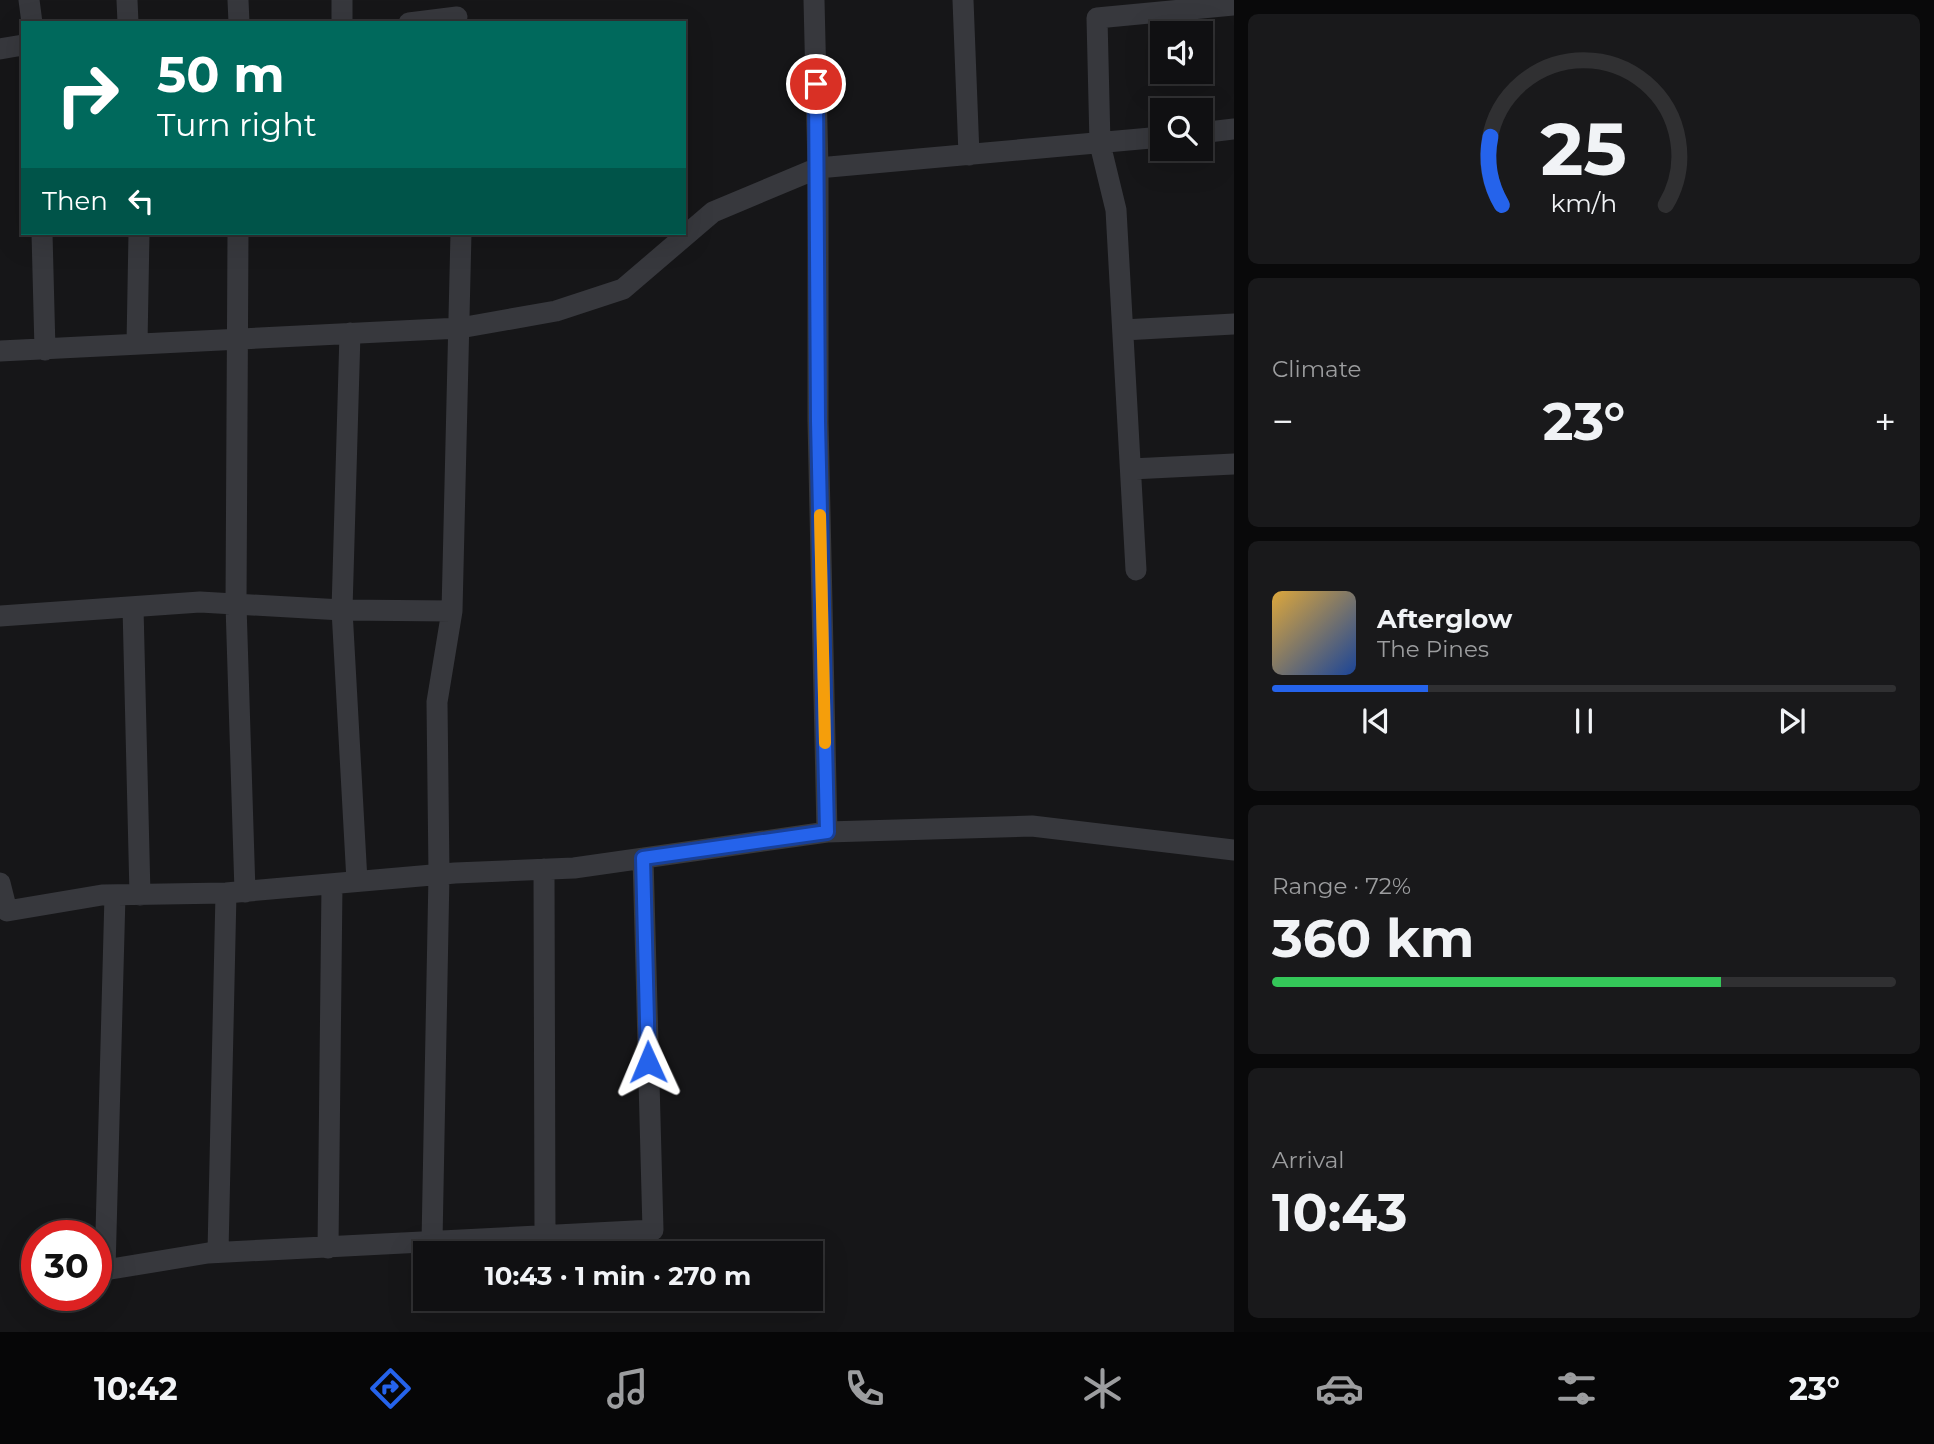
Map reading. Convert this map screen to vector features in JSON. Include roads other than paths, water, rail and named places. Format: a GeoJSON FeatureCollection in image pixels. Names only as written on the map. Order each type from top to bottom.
{"type":"FeatureCollection","features":[{"type":"Feature","properties":{"kind":"street"},"geometry":{"type":"LineString","coordinates":[[29,0],[32,21]]}},
{"type":"Feature","properties":{"kind":"street"},"geometry":{"type":"LineString","coordinates":[[127,0],[128,21]]}},
{"type":"Feature","properties":{"kind":"street"},"geometry":{"type":"LineString","coordinates":[[238,0],[239,21]]}},
{"type":"Feature","properties":{"kind":"street"},"geometry":{"type":"LineString","coordinates":[[341,0],[342,21]]}},
{"type":"Feature","properties":{"kind":"street"},"geometry":{"type":"LineString","coordinates":[[814,0],[818,168],[818,434],[827,832]]}},
{"type":"Feature","properties":{"kind":"street"},"geometry":{"type":"LineString","coordinates":[[963,0],[969,155]]}},
{"type":"Feature","properties":{"kind":"street"},"geometry":{"type":"LineString","coordinates":[[1136,570],[1116,210],[1100,144],[1096,9],[1234,5]]}},
{"type":"Feature","properties":{"kind":"street"},"geometry":{"type":"LineString","coordinates":[[419,21],[457,13]]}},
{"type":"Feature","properties":{"kind":"street"},"geometry":{"type":"LineString","coordinates":[[0,50],[21,45]]}},
{"type":"Feature","properties":{"kind":"street"},"geometry":{"type":"LineString","coordinates":[[1213,131],[1234,129]]}},
{"type":"Feature","properties":{"kind":"street"},"geometry":{"type":"LineString","coordinates":[[0,351],[460,328],[556,310],[623,289],[713,212],[818,168],[1150,138]]}},
{"type":"Feature","properties":{"kind":"street"},"geometry":{"type":"LineString","coordinates":[[41,235],[46,350]]}},
{"type":"Feature","properties":{"kind":"street"},"geometry":{"type":"LineString","coordinates":[[137,344],[139,235]]}},
{"type":"Feature","properties":{"kind":"street"},"geometry":{"type":"LineString","coordinates":[[218,1252],[235,893],[239,235]]}},
{"type":"Feature","properties":{"kind":"street"},"geometry":{"type":"LineString","coordinates":[[432,1241],[439,874],[437,702],[452,611],[461,235]]}},
{"type":"Feature","properties":{"kind":"street"},"geometry":{"type":"LineString","coordinates":[[1123,330],[1234,324]]}},
{"type":"Feature","properties":{"kind":"street"},"geometry":{"type":"LineString","coordinates":[[350,333],[342,610],[357,881]]}},
{"type":"Feature","properties":{"kind":"street"},"geometry":{"type":"LineString","coordinates":[[1130,469],[1234,464]]}},
{"type":"Feature","properties":{"kind":"street"},"geometry":{"type":"LineString","coordinates":[[0,616],[200,602],[342,610],[452,611]]}},
{"type":"Feature","properties":{"kind":"street"},"geometry":{"type":"LineString","coordinates":[[133,607],[140,895]]}},
{"type":"Feature","properties":{"kind":"street"},"geometry":{"type":"LineString","coordinates":[[0,883],[7,911],[115,895],[235,893],[439,874],[544,869],[827,832],[1032,827],[1234,850]]}},
{"type":"Feature","properties":{"kind":"street"},"geometry":{"type":"LineString","coordinates":[[451,1241],[653,1230],[643,858]]}},
{"type":"Feature","properties":{"kind":"street"},"geometry":{"type":"LineString","coordinates":[[544,869],[545,1236]]}},
{"type":"Feature","properties":{"kind":"street"},"geometry":{"type":"LineString","coordinates":[[328,1248],[332,884]]}},
{"type":"Feature","properties":{"kind":"street"},"geometry":{"type":"LineString","coordinates":[[115,895],[106,1270],[218,1252],[413,1243]]}}]}
